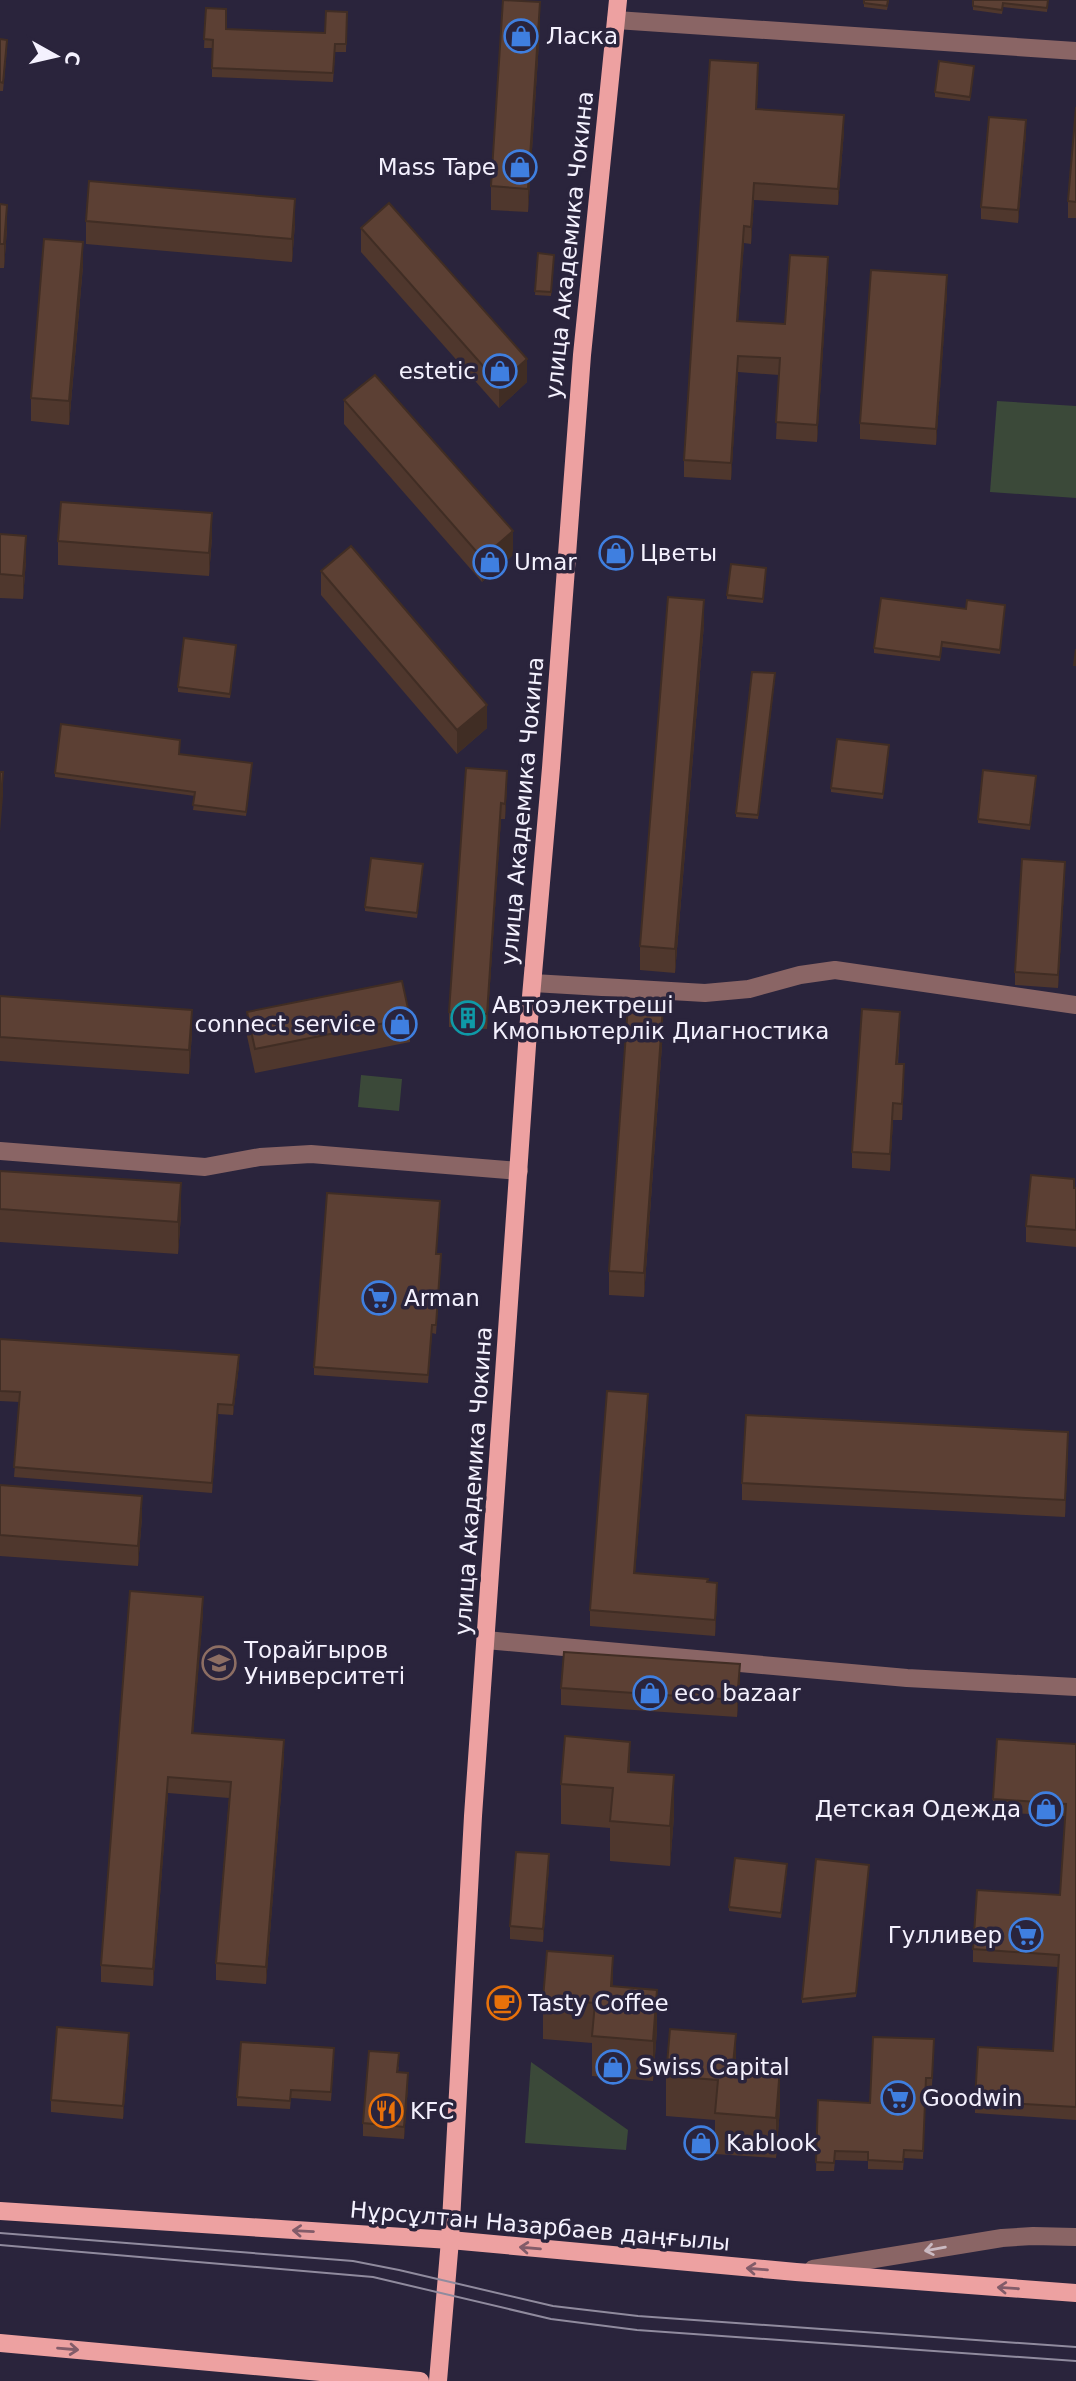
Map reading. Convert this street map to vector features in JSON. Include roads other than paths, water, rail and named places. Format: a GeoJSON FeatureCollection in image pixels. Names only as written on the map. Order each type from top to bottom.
{"type":"FeatureCollection","features":[{"type":"Feature","properties":{"kind":"main road","name":"улица Академика Чокина"},"geometry":{"type":"LineString","coordinates":[[438,2381],[450,2240],[473,1816],[533,983],[581,368],[618,0]]}},
{"type":"Feature","properties":{"kind":"main road","name":"Нұрсұлтан Назарбаев даңғылы"},"geometry":{"type":"LineString","coordinates":[[0,2211],[450,2240],[796,2272],[1076,2293]]}},
{"type":"Feature","properties":{"kind":"main road"},"geometry":{"type":"LineString","coordinates":[[0,2343],[420,2381]]}},
{"type":"Feature","properties":{"kind":"street"},"geometry":{"type":"LineString","coordinates":[[616,20],[1076,51]]}},
{"type":"Feature","properties":{"kind":"street"},"geometry":{"type":"LineString","coordinates":[[533,983],[705,993],[749,989],[800,975],[835,970],[1076,1005]]}},
{"type":"Feature","properties":{"kind":"street"},"geometry":{"type":"LineString","coordinates":[[0,1151],[205,1167],[260,1157],[311,1154],[519,1171]]}},
{"type":"Feature","properties":{"kind":"street"},"geometry":{"type":"LineString","coordinates":[[486,1640],[908,1678],[1076,1687]]}},
{"type":"Feature","properties":{"kind":"street"},"geometry":{"type":"LineString","coordinates":[[796,2272],[1002,2238],[1076,2237]]}},
{"type":"Feature","properties":{"kind":"tram line"},"geometry":{"type":"LineString","coordinates":[[0,2233],[353,2261],[553,2306],[638,2316],[1076,2347]]}},
{"type":"Feature","properties":{"kind":"tram line"},"geometry":{"type":"LineString","coordinates":[[0,2245],[373,2277],[551,2319],[637,2330],[1076,2361]]}},
{"type":"Feature","properties":{"kind":"place","name":"Ласка"},"geometry":{"type":"Point","coordinates":[521,36]}},
{"type":"Feature","properties":{"kind":"place","name":"Mass Tape"},"geometry":{"type":"Point","coordinates":[520,167]}},
{"type":"Feature","properties":{"kind":"place","name":"estetic"},"geometry":{"type":"Point","coordinates":[500,371]}},
{"type":"Feature","properties":{"kind":"place","name":"Цветы"},"geometry":{"type":"Point","coordinates":[616,553]}},
{"type":"Feature","properties":{"kind":"place","name":"Umar"},"geometry":{"type":"Point","coordinates":[490,562]}},
{"type":"Feature","properties":{"kind":"place","name":"Автоэлектреші Кмопьютерлік Диагностика"},"geometry":{"type":"Point","coordinates":[468,1018]}},
{"type":"Feature","properties":{"kind":"place","name":"connect service"},"geometry":{"type":"Point","coordinates":[400,1024]}},
{"type":"Feature","properties":{"kind":"place","name":"Arman"},"geometry":{"type":"Point","coordinates":[379,1298]}},
{"type":"Feature","properties":{"kind":"place","name":"Торайгыров Университеті"},"geometry":{"type":"Point","coordinates":[219,1663]}},
{"type":"Feature","properties":{"kind":"place","name":"eco bazaar"},"geometry":{"type":"Point","coordinates":[650,1693]}},
{"type":"Feature","properties":{"kind":"place","name":"Детская Одежда"},"geometry":{"type":"Point","coordinates":[1046,1809]}},
{"type":"Feature","properties":{"kind":"place","name":"Гулливер"},"geometry":{"type":"Point","coordinates":[1026,1935]}},
{"type":"Feature","properties":{"kind":"place","name":"Tasty Coffee"},"geometry":{"type":"Point","coordinates":[504,2003]}},
{"type":"Feature","properties":{"kind":"place","name":"Swiss Capital"},"geometry":{"type":"Point","coordinates":[613,2067]}},
{"type":"Feature","properties":{"kind":"place","name":"Goodwin"},"geometry":{"type":"Point","coordinates":[898,2098]}},
{"type":"Feature","properties":{"kind":"place","name":"KFC"},"geometry":{"type":"Point","coordinates":[386,2111]}},
{"type":"Feature","properties":{"kind":"place","name":"Kablook"},"geometry":{"type":"Point","coordinates":[701,2143]}}]}
